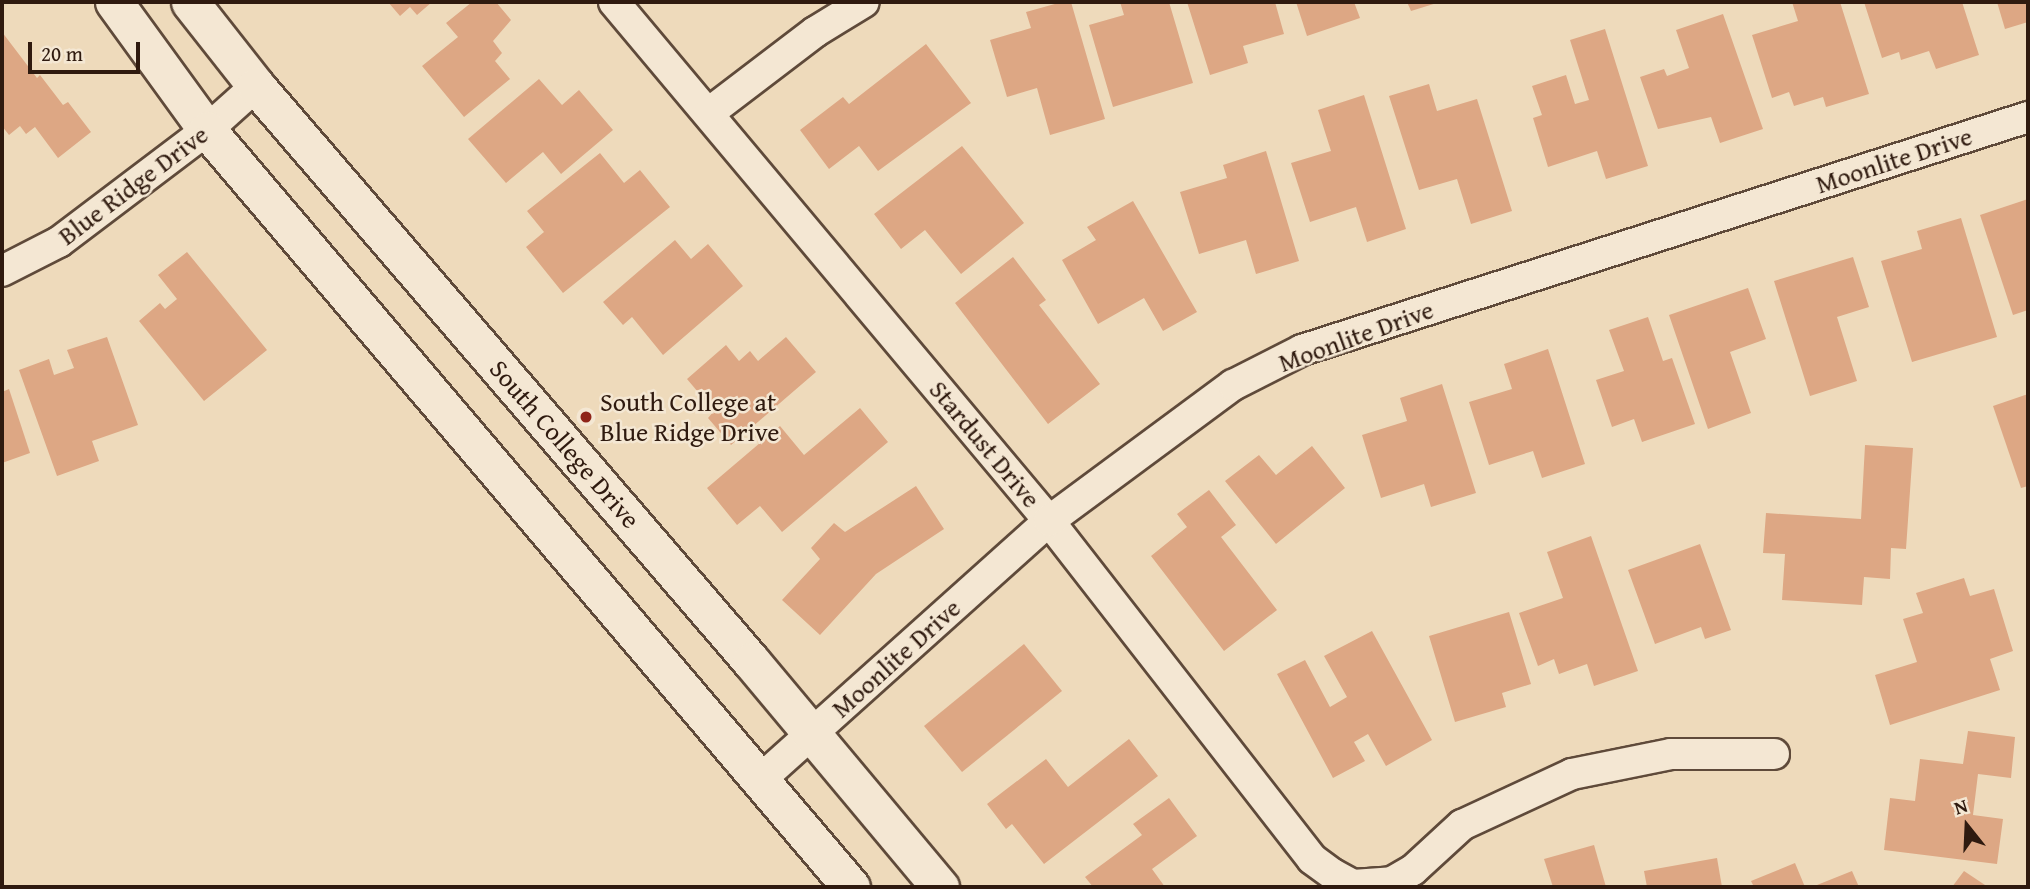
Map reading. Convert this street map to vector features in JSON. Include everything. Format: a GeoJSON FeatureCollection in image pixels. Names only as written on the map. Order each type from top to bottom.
{"type":"FeatureCollection","features":[{"type":"Feature","properties":{"kind":"street"},"geometry":{"type":"LineString","coordinates":[[114,2],[207,130],[851,887]]}},
{"type":"Feature","properties":{"kind":"street","name":"South College Drive"},"geometry":{"type":"LineString","coordinates":[[190,2],[256,86],[940,887]]}},
{"type":"Feature","properties":{"kind":"street","name":"Stardust Drive"},"geometry":{"type":"LineString","coordinates":[[614,2],[710,112],[1049,521],[1312,859],[1353,885],[1392,882],[1413,870],[1462,825],[1572,774],[1671,754],[1774,754]]}},
{"type":"Feature","properties":{"kind":"street"},"geometry":{"type":"LineString","coordinates":[[710,112],[815,32],[863,2]]}},
{"type":"Feature","properties":{"kind":"street","name":"Blue Ridge Drive"},"geometry":{"type":"LineString","coordinates":[[2,271],[59,242],[207,130],[256,86]]}},
{"type":"Feature","properties":{"kind":"street","name":"Moonlite Drive"},"geometry":{"type":"LineString","coordinates":[[760,780],[1049,521],[1233,385],[1302,350],[2028,117]]}},
{"type":"Feature","properties":{"kind":"building"},"geometry":{"type":"Polygon","coordinates":[[[388,2],[432,2],[417,15],[410,7],[400,16],[388,2]]]}},
{"type":"Feature","properties":{"kind":"building"},"geometry":{"type":"Polygon","coordinates":[[[472,2],[496,2],[511,20],[493,41],[502,53],[495,61],[510,79],[464,117],[422,66],[458,37],[446,23],[472,2]]]}},
{"type":"Feature","properties":{"kind":"building"},"geometry":{"type":"Polygon","coordinates":[[[1071,2],[1105,119],[1050,135],[1037,88],[1007,97],[990,40],[1031,28],[1026,12],[1071,2]]]}},
{"type":"Feature","properties":{"kind":"building"},"geometry":{"type":"Polygon","coordinates":[[[1120,2],[1169,2],[1193,83],[1113,107],[1089,25],[1124,15],[1120,2]]]}},
{"type":"Feature","properties":{"kind":"building"},"geometry":{"type":"Polygon","coordinates":[[[1187,2],[1275,2],[1284,34],[1243,46],[1248,63],[1210,75],[1187,2]]]}},
{"type":"Feature","properties":{"kind":"building"},"geometry":{"type":"Polygon","coordinates":[[[1296,2],[1354,2],[1360,18],[1307,36],[1296,2]]]}},
{"type":"Feature","properties":{"kind":"building"},"geometry":{"type":"Polygon","coordinates":[[[1407,2],[1440,2],[1411,11],[1407,2]]]}},
{"type":"Feature","properties":{"kind":"building"},"geometry":{"type":"Polygon","coordinates":[[[1792,2],[1840,2],[1869,94],[1826,107],[1823,97],[1794,106],[1789,92],[1772,98],[1752,35],[1798,21],[1792,2]]]}},
{"type":"Feature","properties":{"kind":"building"},"geometry":{"type":"Polygon","coordinates":[[[1864,2],[1962,2],[1979,55],[1936,69],[1929,51],[1901,60],[1899,52],[1882,58],[1864,2]]]}},
{"type":"Feature","properties":{"kind":"building"},"geometry":{"type":"Polygon","coordinates":[[[1997,2],[2028,2],[2028,22],[2005,29],[1997,2]]]}},
{"type":"Feature","properties":{"kind":"building"},"geometry":{"type":"Polygon","coordinates":[[[1723,14],[1763,129],[1720,143],[1711,117],[1658,129],[1640,77],[1664,69],[1667,76],[1689,68],[1676,30],[1723,14]]]}},
{"type":"Feature","properties":{"kind":"building"},"geometry":{"type":"Polygon","coordinates":[[[1605,29],[1648,166],[1606,179],[1597,151],[1548,167],[1533,118],[1542,115],[1532,86],[1566,75],[1575,104],[1589,100],[1570,40],[1605,29]]]}},
{"type":"Feature","properties":{"kind":"building"},"geometry":{"type":"Polygon","coordinates":[[[2,32],[37,78],[40,75],[63,105],[68,102],[91,132],[58,158],[35,127],[26,134],[20,126],[9,135],[2,126],[2,32]]]}},
{"type":"Feature","properties":{"kind":"building"},"geometry":{"type":"Polygon","coordinates":[[[926,44],[971,103],[878,171],[859,146],[829,169],[800,130],[843,97],[849,104],[926,44]]]}},
{"type":"Feature","properties":{"kind":"building"},"geometry":{"type":"Polygon","coordinates":[[[539,79],[562,105],[579,90],[613,130],[561,174],[543,152],[506,183],[468,139],[539,79]]]}},
{"type":"Feature","properties":{"kind":"building"},"geometry":{"type":"Polygon","coordinates":[[[1429,84],[1437,111],[1477,99],[1512,211],[1471,224],[1457,179],[1419,190],[1389,96],[1429,84]]]}},
{"type":"Feature","properties":{"kind":"building"},"geometry":{"type":"Polygon","coordinates":[[[1364,95],[1406,229],[1367,242],[1356,207],[1310,222],[1291,163],[1331,151],[1318,110],[1364,95]]]}},
{"type":"Feature","properties":{"kind":"building"},"geometry":{"type":"Polygon","coordinates":[[[962,146],[1024,223],[961,274],[925,230],[901,249],[874,214],[962,146]]]}},
{"type":"Feature","properties":{"kind":"building"},"geometry":{"type":"Polygon","coordinates":[[[1266,151],[1299,261],[1256,274],[1246,240],[1199,254],[1180,192],[1227,178],[1223,165],[1266,151]]]}},
{"type":"Feature","properties":{"kind":"building"},"geometry":{"type":"Polygon","coordinates":[[[600,153],[624,183],[640,170],[670,207],[563,293],[526,247],[544,232],[527,211],[600,153]]]}},
{"type":"Feature","properties":{"kind":"building"},"geometry":{"type":"Polygon","coordinates":[[[2028,199],[2028,310],[2013,315],[1980,215],[2028,199]]]}},
{"type":"Feature","properties":{"kind":"building"},"geometry":{"type":"Polygon","coordinates":[[[1133,201],[1197,312],[1163,331],[1144,298],[1098,324],[1062,260],[1096,240],[1087,227],[1133,201]]]}},
{"type":"Feature","properties":{"kind":"building"},"geometry":{"type":"Polygon","coordinates":[[[1961,218],[1997,337],[1912,362],[1881,261],[1922,249],[1917,231],[1961,218]]]}},
{"type":"Feature","properties":{"kind":"building"},"geometry":{"type":"Polygon","coordinates":[[[675,240],[691,259],[708,244],[743,286],[663,355],[632,317],[623,325],[603,302],[675,240]]]}},
{"type":"Feature","properties":{"kind":"building"},"geometry":{"type":"Polygon","coordinates":[[[187,252],[267,350],[204,401],[139,321],[160,303],[165,309],[177,299],[158,275],[187,252]]]}},
{"type":"Feature","properties":{"kind":"building"},"geometry":{"type":"Polygon","coordinates":[[[1013,257],[1046,300],[1039,305],[1100,384],[1048,424],[955,303],[1013,257]]]}},
{"type":"Feature","properties":{"kind":"building"},"geometry":{"type":"Polygon","coordinates":[[[1853,257],[1869,307],[1837,317],[1857,381],[1810,396],[1774,281],[1853,257]]]}},
{"type":"Feature","properties":{"kind":"building"},"geometry":{"type":"Polygon","coordinates":[[[1748,288],[1766,339],[1730,352],[1751,413],[1708,429],[1669,315],[1748,288]]]}},
{"type":"Feature","properties":{"kind":"building"},"geometry":{"type":"Polygon","coordinates":[[[1648,317],[1663,361],[1672,358],[1695,424],[1642,442],[1634,419],[1612,427],[1596,380],[1624,371],[1609,330],[1648,317]]]}},
{"type":"Feature","properties":{"kind":"building"},"geometry":{"type":"Polygon","coordinates":[[[107,337],[138,425],[92,441],[99,461],[57,476],[19,370],[49,359],[54,375],[74,368],[67,350],[107,337]]]}},
{"type":"Feature","properties":{"kind":"building"},"geometry":{"type":"Polygon","coordinates":[[[786,337],[816,372],[731,445],[708,418],[714,411],[687,379],[726,345],[739,361],[750,351],[758,361],[786,337]]]}},
{"type":"Feature","properties":{"kind":"building"},"geometry":{"type":"Polygon","coordinates":[[[1548,349],[1585,464],[1542,478],[1533,451],[1489,465],[1469,402],[1512,389],[1504,364],[1548,349]]]}},
{"type":"Feature","properties":{"kind":"building"},"geometry":{"type":"Polygon","coordinates":[[[1442,384],[1476,493],[1431,507],[1424,484],[1381,498],[1362,435],[1407,421],[1400,398],[1442,384]]]}},
{"type":"Feature","properties":{"kind":"building"},"geometry":{"type":"Polygon","coordinates":[[[9,389],[30,453],[2,463],[2,392],[9,389]]]}},
{"type":"Feature","properties":{"kind":"building"},"geometry":{"type":"Polygon","coordinates":[[[2028,394],[2028,486],[2021,488],[1993,406],[2028,394]]]}},
{"type":"Feature","properties":{"kind":"building"},"geometry":{"type":"Polygon","coordinates":[[[860,408],[888,442],[782,532],[760,506],[737,525],[707,488],[780,426],[804,455],[860,408]]]}},
{"type":"Feature","properties":{"kind":"building"},"geometry":{"type":"Polygon","coordinates":[[[1865,445],[1913,448],[1906,549],[1891,548],[1890,579],[1864,577],[1862,605],[1782,600],[1785,554],[1763,553],[1766,513],[1861,519],[1865,445]]]}},
{"type":"Feature","properties":{"kind":"building"},"geometry":{"type":"Polygon","coordinates":[[[1312,446],[1345,488],[1276,544],[1225,481],[1259,455],[1276,475],[1312,446]]]}},
{"type":"Feature","properties":{"kind":"building"},"geometry":{"type":"Polygon","coordinates":[[[916,486],[944,529],[876,574],[820,635],[782,600],[820,559],[811,548],[834,523],[845,532],[916,486]]]}},
{"type":"Feature","properties":{"kind":"building"},"geometry":{"type":"Polygon","coordinates":[[[1209,490],[1236,525],[1221,537],[1277,610],[1224,651],[1151,556],[1187,527],[1177,514],[1209,490]]]}},
{"type":"Feature","properties":{"kind":"building"},"geometry":{"type":"Polygon","coordinates":[[[1591,536],[1638,671],[1594,686],[1587,664],[1559,674],[1554,659],[1538,666],[1519,613],[1563,598],[1547,552],[1591,536]]]}},
{"type":"Feature","properties":{"kind":"building"},"geometry":{"type":"Polygon","coordinates":[[[1700,544],[1731,630],[1705,639],[1701,627],[1655,644],[1628,570],[1700,544]]]}},
{"type":"Feature","properties":{"kind":"building"},"geometry":{"type":"Polygon","coordinates":[[[1964,578],[1970,596],[1994,589],[2013,651],[1990,659],[2000,690],[1890,725],[1875,675],[1917,662],[1903,619],[1923,613],[1916,593],[1964,578]]]}},
{"type":"Feature","properties":{"kind":"building"},"geometry":{"type":"Polygon","coordinates":[[[1509,612],[1531,684],[1502,693],[1506,707],[1455,722],[1429,636],[1509,612]]]}},
{"type":"Feature","properties":{"kind":"building"},"geometry":{"type":"Polygon","coordinates":[[[1372,631],[1432,740],[1386,766],[1368,734],[1354,742],[1365,761],[1333,778],[1277,674],[1305,660],[1330,707],[1347,697],[1324,656],[1372,631]]]}},
{"type":"Feature","properties":{"kind":"building"},"geometry":{"type":"Polygon","coordinates":[[[1024,644],[1062,691],[962,772],[924,726],[1024,644]]]}},
{"type":"Feature","properties":{"kind":"building"},"geometry":{"type":"Polygon","coordinates":[[[1968,731],[2015,737],[2011,778],[1978,774],[1973,815],[2003,819],[1997,864],[1884,850],[1890,798],[1915,801],[1920,759],[1963,764],[1968,731]]]}},
{"type":"Feature","properties":{"kind":"building"},"geometry":{"type":"Polygon","coordinates":[[[1129,739],[1158,776],[1044,864],[1012,824],[1006,829],[987,804],[1046,759],[1068,787],[1129,739]]]}},
{"type":"Feature","properties":{"kind":"building"},"geometry":{"type":"Polygon","coordinates":[[[1169,798],[1197,836],[1152,869],[1165,887],[1093,887],[1085,877],[1142,835],[1133,824],[1169,798]]]}},
{"type":"Feature","properties":{"kind":"building"},"geometry":{"type":"Polygon","coordinates":[[[1594,845],[1606,887],[1553,887],[1544,859],[1594,845]]]}},
{"type":"Feature","properties":{"kind":"building"},"geometry":{"type":"Polygon","coordinates":[[[1717,858],[1722,887],[1647,887],[1644,871],[1717,858]]]}},
{"type":"Feature","properties":{"kind":"building"},"geometry":{"type":"Polygon","coordinates":[[[1795,863],[1805,887],[1754,887],[1751,881],[1795,863]]]}},
{"type":"Feature","properties":{"kind":"building"},"geometry":{"type":"Polygon","coordinates":[[[1852,871],[1859,887],[1812,887],[1852,871]]]}},
{"type":"Feature","properties":{"kind":"building"},"geometry":{"type":"Polygon","coordinates":[[[1964,871],[1988,887],[1952,887],[1964,871]]]}},
{"type":"Feature","properties":{"kind":"place","name":"South College at Blue Ridge Drive"},"geometry":{"type":"Point","coordinates":[586,417]}}]}
